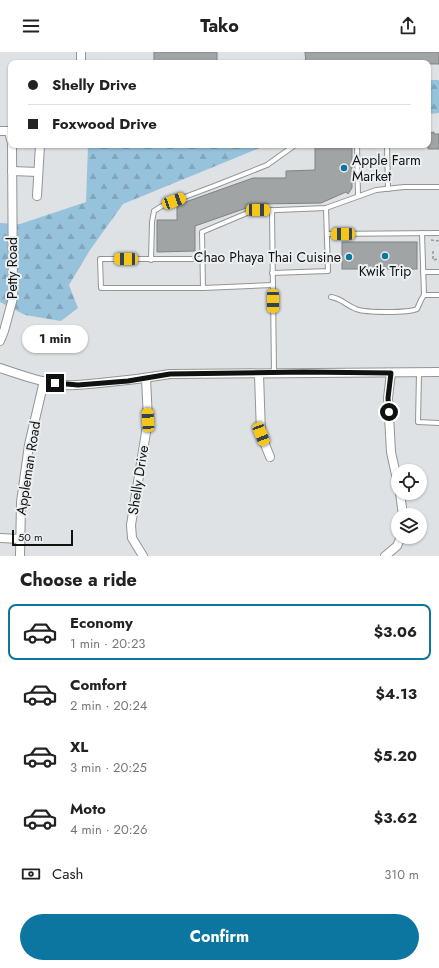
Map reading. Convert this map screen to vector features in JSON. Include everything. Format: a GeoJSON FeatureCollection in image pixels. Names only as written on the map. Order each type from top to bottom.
{"type":"FeatureCollection","features":[{"type":"Feature","properties":{"kind":"street","name":"Petty Road"},"geometry":{"type":"LineString","coordinates":[[0,341],[13,298],[12,148]]}},
{"type":"Feature","properties":{"kind":"street"},"geometry":{"type":"LineString","coordinates":[[37,196],[40,148]]}},
{"type":"Feature","properties":{"kind":"street"},"geometry":{"type":"LineString","coordinates":[[12,171],[38,172]]}},
{"type":"Feature","properties":{"kind":"street"},"geometry":{"type":"LineString","coordinates":[[0,368],[44,381],[65,385],[128,381],[170,374],[439,372]]}},
{"type":"Feature","properties":{"kind":"street"},"geometry":{"type":"LineString","coordinates":[[391,373],[388,398],[391,452],[394,464]]}},
{"type":"Feature","properties":{"kind":"street"},"geometry":{"type":"LineString","coordinates":[[259,374],[261,434],[270,457]]}},
{"type":"Feature","properties":{"kind":"street","name":"Shelly Drive"},"geometry":{"type":"LineString","coordinates":[[143,556],[132,538],[131,525],[148,420],[146,378]]}},
{"type":"Feature","properties":{"kind":"street","name":"Appleman Road"},"geometry":{"type":"LineString","coordinates":[[20,556],[21,502],[29,445],[44,381]]}},
{"type":"Feature","properties":{"kind":"street"},"geometry":{"type":"LineString","coordinates":[[0,538],[20,539]]}},
{"type":"Feature","properties":{"kind":"street"},"geometry":{"type":"LineString","coordinates":[[385,556],[398,544]]}},
{"type":"Feature","properties":{"kind":"lane"},"geometry":{"type":"LineString","coordinates":[[151,260],[152,222],[154,211],[174,201],[267,165],[291,148]]}},
{"type":"Feature","properties":{"kind":"lane"},"geometry":{"type":"LineString","coordinates":[[357,148],[358,196]]}},
{"type":"Feature","properties":{"kind":"lane"},"geometry":{"type":"LineString","coordinates":[[388,148],[388,188]]}},
{"type":"Feature","properties":{"kind":"lane"},"geometry":{"type":"LineString","coordinates":[[203,288],[202,232],[252,211],[326,208],[376,190],[388,188],[439,187]]}},
{"type":"Feature","properties":{"kind":"lane"},"geometry":{"type":"LineString","coordinates":[[272,273],[328,270],[326,208]]}},
{"type":"Feature","properties":{"kind":"lane"},"geometry":{"type":"LineString","coordinates":[[272,210],[274,374]]}},
{"type":"Feature","properties":{"kind":"lane"},"geometry":{"type":"LineString","coordinates":[[331,297],[342,300],[354,308],[361,310],[385,312],[417,309],[424,295],[422,233]]}},
{"type":"Feature","properties":{"kind":"lane"},"geometry":{"type":"LineString","coordinates":[[327,234],[439,233]]}},
{"type":"Feature","properties":{"kind":"lane"},"geometry":{"type":"LineString","coordinates":[[202,259],[100,259],[101,288],[203,288],[273,285]]}},
{"type":"Feature","properties":{"kind":"lane"},"geometry":{"type":"LineString","coordinates":[[424,272],[439,272]]}},
{"type":"Feature","properties":{"kind":"lane"},"geometry":{"type":"LineString","coordinates":[[424,295],[439,295]]}},
{"type":"Feature","properties":{"kind":"lane"},"geometry":{"type":"LineString","coordinates":[[418,373],[418,422],[439,423]]}},
{"type":"Feature","properties":{"kind":"path"},"geometry":{"type":"LineString","coordinates":[[431,240],[439,241]]}},
{"type":"Feature","properties":{"kind":"path"},"geometry":{"type":"LineString","coordinates":[[433,251],[433,260],[439,259]]}},
{"type":"Feature","properties":{"kind":"green space"},"geometry":{"type":"Polygon","coordinates":[[[431,80],[439,80],[439,113],[431,114],[431,80]]]}},
{"type":"Feature","properties":{"kind":"green space"},"geometry":{"type":"Polygon","coordinates":[[[88,148],[260,148],[123,204],[90,250],[69,285],[78,308],[61,321],[25,315],[0,302],[0,223],[20,224],[86,202],[88,148]]]}},
{"type":"Feature","properties":{"kind":"building"},"geometry":{"type":"Polygon","coordinates":[[[154,52],[217,52],[217,60],[154,60],[154,52]]]}},
{"type":"Feature","properties":{"kind":"building"},"geometry":{"type":"Polygon","coordinates":[[[305,52],[439,52],[439,64],[431,64],[431,60],[306,60],[305,52]]]}},
{"type":"Feature","properties":{"kind":"building"},"geometry":{"type":"Polygon","coordinates":[[[431,132],[439,134],[439,149],[428,149],[431,148],[431,132]]]}},
{"type":"Feature","properties":{"kind":"building"},"geometry":{"type":"Polygon","coordinates":[[[315,148],[352,148],[352,188],[348,194],[346,192],[321,203],[258,204],[195,226],[195,251],[157,252],[157,220],[177,220],[177,205],[253,178],[286,178],[286,171],[315,170],[315,148]]]}},
{"type":"Feature","properties":{"kind":"building"},"geometry":{"type":"Polygon","coordinates":[[[342,242],[417,242],[417,269],[342,269],[342,242]]]}},
{"type":"Feature","properties":{"kind":"place","name":"Apple Farm Market"},"geometry":{"type":"Point","coordinates":[344,168]}},
{"type":"Feature","properties":{"kind":"place","name":"Kwik Trip"},"geometry":{"type":"Point","coordinates":[385,256]}},
{"type":"Feature","properties":{"kind":"place","name":"Chao Phaya Thai Cuisine"},"geometry":{"type":"Point","coordinates":[349,257]}},
{"type":"Feature","properties":{"kind":"route"},"geometry":{"type":"LineString","coordinates":[[55,383],[78,385],[128,381],[170,374],[259,374],[304,372],[391,373],[388,398],[389,412]]}}]}
